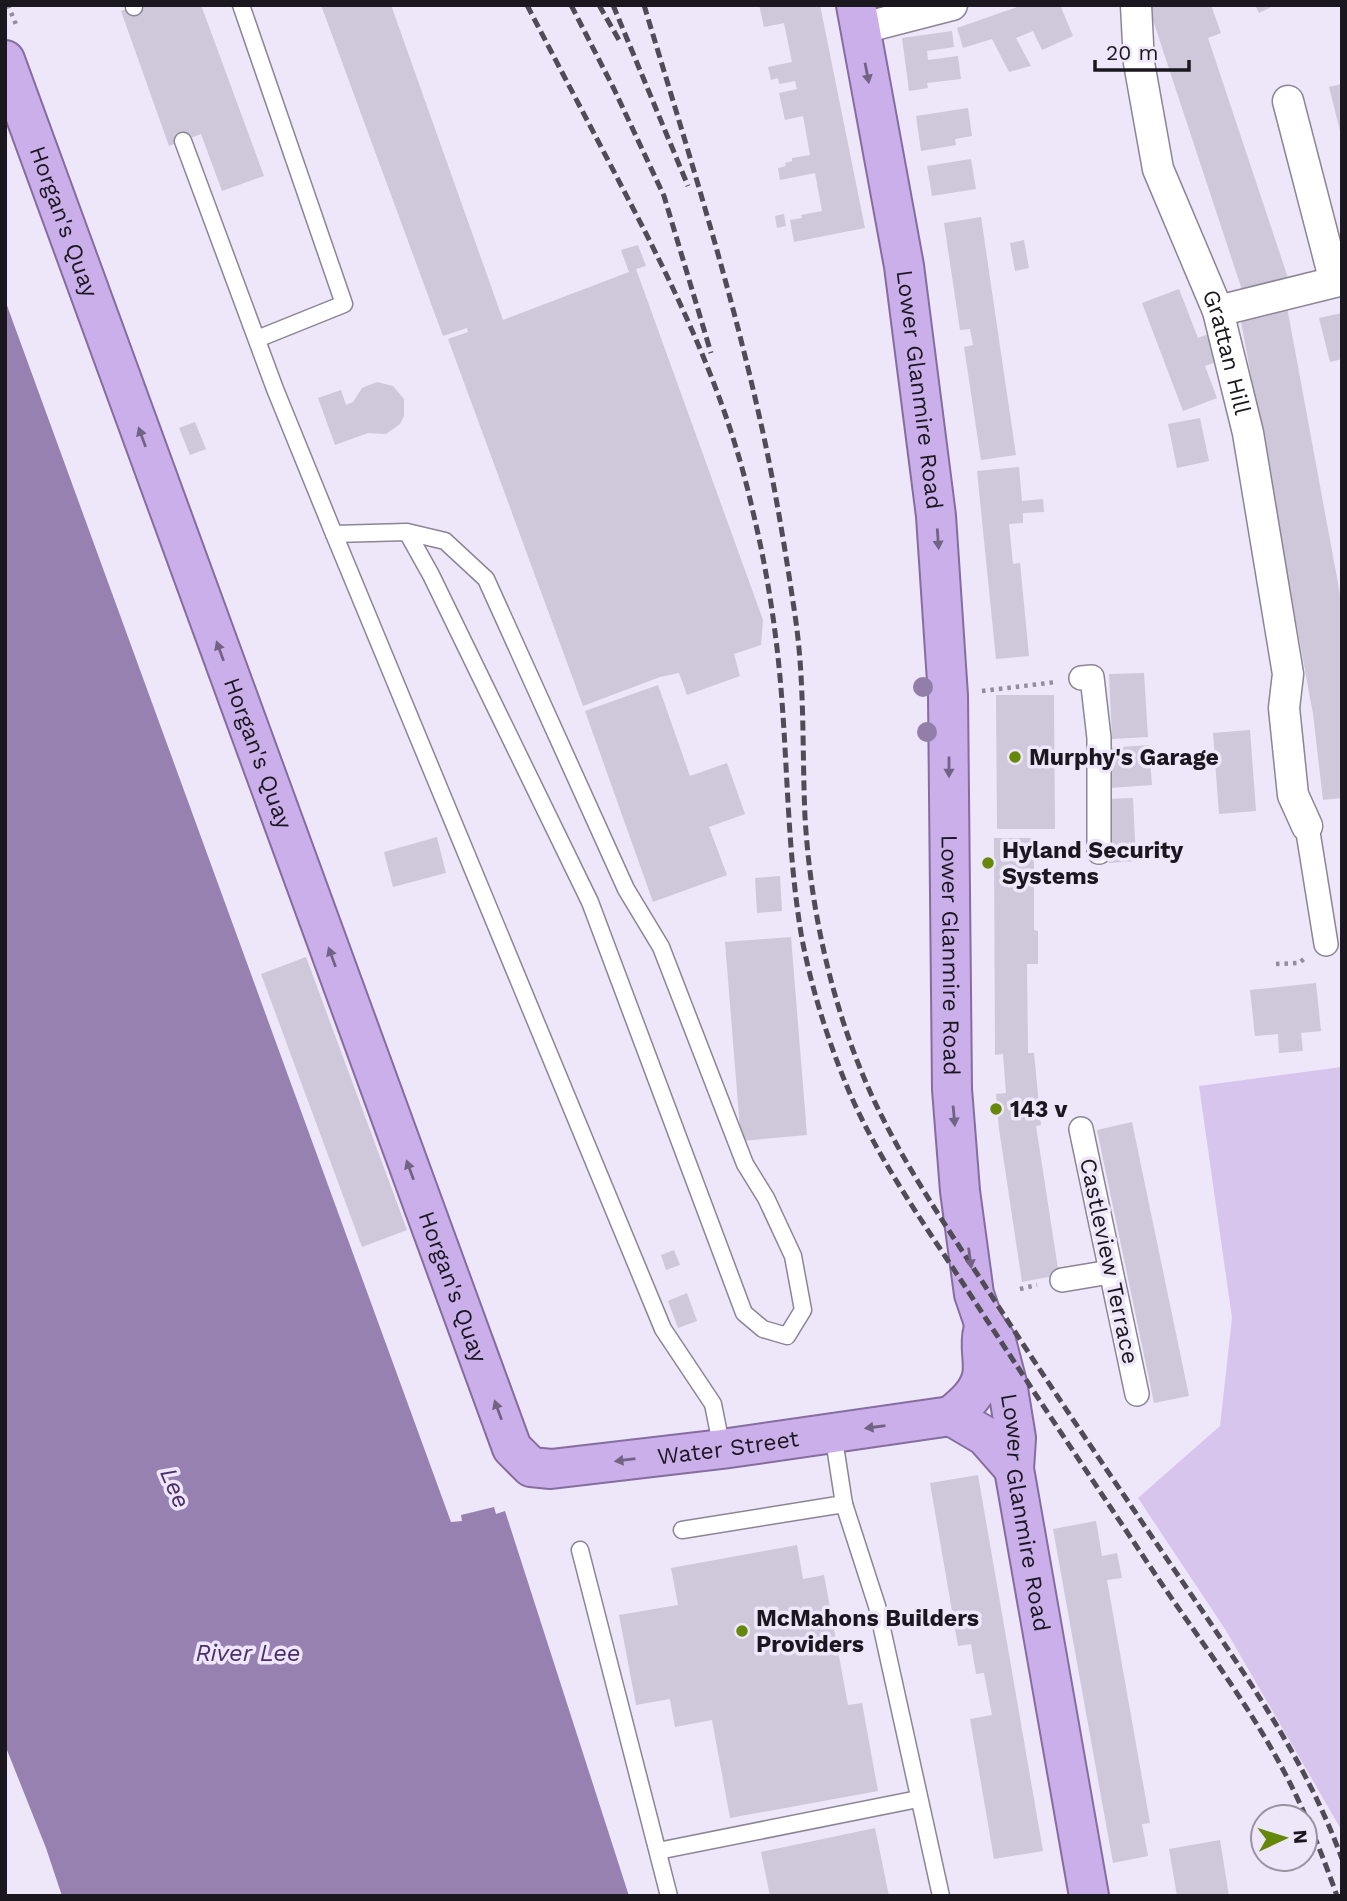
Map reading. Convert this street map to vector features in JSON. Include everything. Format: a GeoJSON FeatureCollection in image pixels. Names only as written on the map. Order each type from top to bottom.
{"type":"FeatureCollection","features":[{"type":"Feature","properties":{"kind":"highway","name":"Lower Glanmire Road"},"geometry":{"type":"LineString","coordinates":[[858,17],[904,266],[936,516],[948,696],[952,1090],[960,1191],[974,1294],[985,1326],[996,1341],[1007,1382],[1016,1438],[1014,1469],[1089,1896]]}},
{"type":"Feature","properties":{"kind":"highway","name":"Horgan's Quay"},"geometry":{"type":"LineString","coordinates":[[5,60],[512,1448]]}},
{"type":"Feature","properties":{"kind":"highway"},"geometry":{"type":"LineString","coordinates":[[985,1326],[980,1342],[982,1375],[977,1390],[969,1401],[951,1416],[985,1436],[1014,1469]]}},
{"type":"Feature","properties":{"kind":"highway","name":"Water Street"},"geometry":{"type":"LineString","coordinates":[[512,1448],[531,1467],[551,1469],[722,1449],[951,1416]]}},
{"type":"Feature","properties":{"kind":"street"},"geometry":{"type":"LineString","coordinates":[[858,17],[952,5]]}},
{"type":"Feature","properties":{"kind":"street","name":"Grattan Hill"},"geometry":{"type":"LineString","coordinates":[[1136,5],[1139,63],[1158,169],[1218,311],[1248,433],[1289,674],[1284,708],[1293,795],[1307,826]]}},
{"type":"Feature","properties":{"kind":"street"},"geometry":{"type":"LineString","coordinates":[[1218,311],[1335,282],[1288,100]]}},
{"type":"Feature","properties":{"kind":"street"},"geometry":{"type":"LineString","coordinates":[[1087,678],[1099,738],[1099,852]]}},
{"type":"Feature","properties":{"kind":"street"},"geometry":{"type":"LineString","coordinates":[[1307,826],[1326,944]]}},
{"type":"Feature","properties":{"kind":"street","name":"Castleview Terrace"},"geometry":{"type":"LineString","coordinates":[[1081,1129],[1137,1394]]}},
{"type":"Feature","properties":{"kind":"street"},"geometry":{"type":"LineString","coordinates":[[1062,1280],[1110,1272]]}},
{"type":"Feature","properties":{"kind":"lane"},"geometry":{"type":"LineString","coordinates":[[241,5],[344,304],[257,339]]}},
{"type":"Feature","properties":{"kind":"lane"},"geometry":{"type":"LineString","coordinates":[[183,141],[334,534],[663,1329],[713,1404],[722,1449]]}},
{"type":"Feature","properties":{"kind":"lane"},"geometry":{"type":"LineString","coordinates":[[334,534],[407,532],[445,541],[486,579],[626,888],[661,947],[745,1164],[766,1198],[793,1256],[803,1310],[788,1336],[763,1329],[744,1313],[590,902],[437,587],[407,532]]}},
{"type":"Feature","properties":{"kind":"lane"},"geometry":{"type":"LineString","coordinates":[[834,1433],[844,1504],[877,1606],[918,1799],[942,1896]]}},
{"type":"Feature","properties":{"kind":"lane"},"geometry":{"type":"LineString","coordinates":[[682,1530],[844,1504]]}},
{"type":"Feature","properties":{"kind":"lane"},"geometry":{"type":"LineString","coordinates":[[580,1550],[669,1896]]}},
{"type":"Feature","properties":{"kind":"lane"},"geometry":{"type":"LineString","coordinates":[[657,1851],[918,1799]]}},
{"type":"Feature","properties":{"kind":"path"},"geometry":{"type":"LineString","coordinates":[[948,696],[1087,678]]}},
{"type":"Feature","properties":{"kind":"shaded area"},"geometry":{"type":"Polygon","coordinates":[[[1342,1067],[1342,1831],[1225,1629],[1138,1498],[1220,1426],[1232,1318],[1199,1086],[1342,1067]]]}},
{"type":"Feature","properties":{"kind":"water","name":"River Lee"},"geometry":{"type":"Polygon","coordinates":[[[5,300],[451,1522],[462,1521],[461,1515],[494,1507],[496,1514],[505,1511],[629,1896],[62,1896],[5,1745],[5,300]]]}},
{"type":"Feature","properties":{"kind":"building"},"geometry":{"type":"Polygon","coordinates":[[[138,5],[201,5],[264,176],[222,191],[201,134],[169,146],[121,11],[138,5]]]}},
{"type":"Feature","properties":{"kind":"building"},"geometry":{"type":"Polygon","coordinates":[[[321,5],[391,5],[503,320],[629,272],[621,250],[638,245],[646,266],[636,269],[763,620],[761,645],[734,654],[740,676],[687,695],[679,673],[660,677],[583,706],[448,339],[468,332],[467,328],[443,336],[321,5]]]}},
{"type":"Feature","properties":{"kind":"building"},"geometry":{"type":"Polygon","coordinates":[[[759,5],[820,5],[865,228],[794,242],[790,220],[822,211],[815,173],[780,180],[778,168],[786,166],[785,163],[792,161],[792,158],[810,155],[803,116],[785,120],[779,93],[797,89],[795,81],[779,84],[778,78],[771,80],[768,67],[792,62],[784,23],[764,27],[759,5]]]}},
{"type":"Feature","properties":{"kind":"building"},"geometry":{"type":"Polygon","coordinates":[[[1023,5],[1060,5],[1073,36],[1042,50],[1033,31],[1016,38],[1031,66],[1009,72],[992,39],[963,48],[957,28],[1023,5]]]}},
{"type":"Feature","properties":{"kind":"building"},"geometry":{"type":"Polygon","coordinates":[[[1148,5],[1211,5],[1221,33],[1208,38],[1289,281],[1244,296],[1148,5]]]}},
{"type":"Feature","properties":{"kind":"building"},"geometry":{"type":"Polygon","coordinates":[[[1255,5],[1275,5],[1259,13],[1255,5]]]}},
{"type":"Feature","properties":{"kind":"building"},"geometry":{"type":"Polygon","coordinates":[[[952,31],[954,47],[927,51],[928,60],[958,56],[961,79],[927,83],[928,88],[909,91],[902,38],[952,31]]]}},
{"type":"Feature","properties":{"kind":"building"},"geometry":{"type":"Polygon","coordinates":[[[1342,84],[1342,135],[1341,135],[1329,87],[1342,84]]]}},
{"type":"Feature","properties":{"kind":"building"},"geometry":{"type":"Polygon","coordinates":[[[968,108],[972,136],[955,139],[956,145],[921,151],[916,116],[968,108]]]}},
{"type":"Feature","properties":{"kind":"building"},"geometry":{"type":"Polygon","coordinates":[[[971,159],[976,189],[932,196],[927,166],[971,159]]]}},
{"type":"Feature","properties":{"kind":"building"},"geometry":{"type":"Polygon","coordinates":[[[784,214],[786,226],[777,228],[775,216],[784,214]]]}},
{"type":"Feature","properties":{"kind":"building"},"geometry":{"type":"Polygon","coordinates":[[[981,217],[1016,455],[981,460],[964,347],[973,345],[970,329],[960,330],[944,223],[981,217]]]}},
{"type":"Feature","properties":{"kind":"building"},"geometry":{"type":"Polygon","coordinates":[[[1024,240],[1029,268],[1015,271],[1010,243],[1024,240]]]}},
{"type":"Feature","properties":{"kind":"building"},"geometry":{"type":"Polygon","coordinates":[[[1179,289],[1198,338],[1208,334],[1218,361],[1205,366],[1217,398],[1183,411],[1142,303],[1179,289]]]}},
{"type":"Feature","properties":{"kind":"building"},"geometry":{"type":"Polygon","coordinates":[[[1287,307],[1342,605],[1342,798],[1323,800],[1313,714],[1240,316],[1287,307]]]}},
{"type":"Feature","properties":{"kind":"building"},"geometry":{"type":"Polygon","coordinates":[[[1342,313],[1342,359],[1330,362],[1319,318],[1342,313]]]}},
{"type":"Feature","properties":{"kind":"building"},"geometry":{"type":"Polygon","coordinates":[[[377,382],[393,386],[404,399],[404,416],[400,424],[386,434],[368,433],[335,445],[318,398],[341,390],[346,405],[353,402],[362,388],[377,382]]]}},
{"type":"Feature","properties":{"kind":"building"},"geometry":{"type":"Polygon","coordinates":[[[1200,418],[1209,461],[1177,468],[1168,424],[1200,418]]]}},
{"type":"Feature","properties":{"kind":"building"},"geometry":{"type":"Polygon","coordinates":[[[195,422],[206,449],[190,455],[179,428],[195,422]]]}},
{"type":"Feature","properties":{"kind":"building"},"geometry":{"type":"Polygon","coordinates":[[[1019,467],[1022,501],[1043,499],[1044,512],[1023,513],[1023,523],[1009,524],[1013,564],[1020,563],[1029,656],[996,659],[977,471],[1019,467]]]}},
{"type":"Feature","properties":{"kind":"building"},"geometry":{"type":"Polygon","coordinates":[[[1144,673],[1148,737],[1112,739],[1109,674],[1144,673]]]}},
{"type":"Feature","properties":{"kind":"building"},"geometry":{"type":"Polygon","coordinates":[[[658,685],[690,776],[727,763],[745,814],[709,827],[727,875],[653,902],[585,711],[658,685]]]}},
{"type":"Feature","properties":{"kind":"building"},"geometry":{"type":"Polygon","coordinates":[[[996,695],[1054,695],[1055,829],[997,829],[996,695]]]}},
{"type":"Feature","properties":{"kind":"building"},"geometry":{"type":"Polygon","coordinates":[[[1250,730],[1256,811],[1219,814],[1213,733],[1250,730]]]}},
{"type":"Feature","properties":{"kind":"building"},"geometry":{"type":"Polygon","coordinates":[[[1149,745],[1152,785],[1109,788],[1106,748],[1149,745]]]}},
{"type":"Feature","properties":{"kind":"building"},"geometry":{"type":"Polygon","coordinates":[[[1133,798],[1136,861],[1109,863],[1105,799],[1133,798]]]}},
{"type":"Feature","properties":{"kind":"building"},"geometry":{"type":"Polygon","coordinates":[[[437,837],[446,873],[393,887],[384,852],[437,837]]]}},
{"type":"Feature","properties":{"kind":"building"},"geometry":{"type":"Polygon","coordinates":[[[994,838],[1034,838],[1034,930],[1038,931],[1038,964],[1027,964],[1028,1053],[1034,1053],[1041,1125],[1036,1126],[1059,1275],[1022,1282],[996,1094],[1006,1093],[1003,1054],[995,1055],[994,838]]]}},
{"type":"Feature","properties":{"kind":"building"},"geometry":{"type":"Polygon","coordinates":[[[780,876],[782,911],[757,913],[755,878],[780,876]]]}},
{"type":"Feature","properties":{"kind":"building"},"geometry":{"type":"Polygon","coordinates":[[[791,937],[807,1135],[741,1141],[725,942],[791,937]]]}},
{"type":"Feature","properties":{"kind":"building"},"geometry":{"type":"Polygon","coordinates":[[[306,957],[407,1230],[362,1247],[261,974],[306,957]]]}},
{"type":"Feature","properties":{"kind":"building"},"geometry":{"type":"Polygon","coordinates":[[[1316,983],[1321,1031],[1301,1033],[1303,1051],[1279,1053],[1278,1034],[1255,1036],[1250,990],[1316,983]]]}},
{"type":"Feature","properties":{"kind":"building"},"geometry":{"type":"Polygon","coordinates":[[[1132,1122],[1189,1396],[1154,1403],[1097,1130],[1132,1122]]]}},
{"type":"Feature","properties":{"kind":"building"},"geometry":{"type":"Polygon","coordinates":[[[674,1250],[680,1265],[666,1270],[661,1255],[674,1250]]]}},
{"type":"Feature","properties":{"kind":"building"},"geometry":{"type":"Polygon","coordinates":[[[687,1293],[697,1321],[678,1328],[668,1301],[687,1293]]]}},
{"type":"Feature","properties":{"kind":"building"},"geometry":{"type":"Polygon","coordinates":[[[978,1475],[1043,1851],[994,1859],[970,1719],[992,1715],[984,1673],[976,1674],[971,1644],[958,1646],[930,1483],[978,1475]]]}},
{"type":"Feature","properties":{"kind":"building"},"geometry":{"type":"Polygon","coordinates":[[[1096,1521],[1102,1556],[1117,1553],[1122,1578],[1107,1580],[1150,1823],[1142,1824],[1148,1856],[1113,1863],[1053,1529],[1096,1521]]]}},
{"type":"Feature","properties":{"kind":"building"},"geometry":{"type":"Polygon","coordinates":[[[797,1545],[803,1579],[824,1575],[848,1705],[862,1703],[878,1791],[730,1818],[712,1720],[675,1727],[670,1699],[636,1705],[619,1615],[678,1605],[671,1568],[797,1545]]]}},
{"type":"Feature","properties":{"kind":"building"},"geometry":{"type":"Polygon","coordinates":[[[875,1828],[889,1896],[770,1896],[761,1852],[875,1828]]]}},
{"type":"Feature","properties":{"kind":"building"},"geometry":{"type":"Polygon","coordinates":[[[1220,1840],[1229,1896],[1177,1896],[1169,1849],[1220,1840]]]}},
{"type":"Feature","properties":{"kind":"railway"},"geometry":{"type":"LineString","coordinates":[[527,5],[682,308],[730,428],[753,512],[776,636],[793,874],[802,939],[821,1015],[848,1089],[887,1166],[918,1216],[1263,1734],[1299,1802],[1337,1896]]}},
{"type":"Feature","properties":{"kind":"railway"},"geometry":{"type":"LineString","coordinates":[[571,5],[664,196],[711,353]]}},
{"type":"Feature","properties":{"kind":"railway"},"geometry":{"type":"LineString","coordinates":[[599,5],[619,40]]}},
{"type":"Feature","properties":{"kind":"railway"},"geometry":{"type":"LineString","coordinates":[[613,5],[688,186]]}},
{"type":"Feature","properties":{"kind":"railway"},"geometry":{"type":"LineString","coordinates":[[644,5],[720,260],[770,464],[798,640],[805,817],[811,882],[823,947],[850,1043],[875,1102],[920,1185],[1042,1373],[1262,1701],[1314,1793],[1342,1859]]}},
{"type":"Feature","properties":{"kind":"place","name":"Murphy's Garage"},"geometry":{"type":"Point","coordinates":[1015,757]}},
{"type":"Feature","properties":{"kind":"place","name":"Hyland Security Systems"},"geometry":{"type":"Point","coordinates":[988,863]}},
{"type":"Feature","properties":{"kind":"place","name":"143 v"},"geometry":{"type":"Point","coordinates":[996,1109]}},
{"type":"Feature","properties":{"kind":"place","name":"McMahons Builders Providers"},"geometry":{"type":"Point","coordinates":[742,1631]}},
{"type":"Feature","properties":{"kind":"water label","name":"Lee"},"geometry":{"type":"Point","coordinates":[175,1488]}}]}
